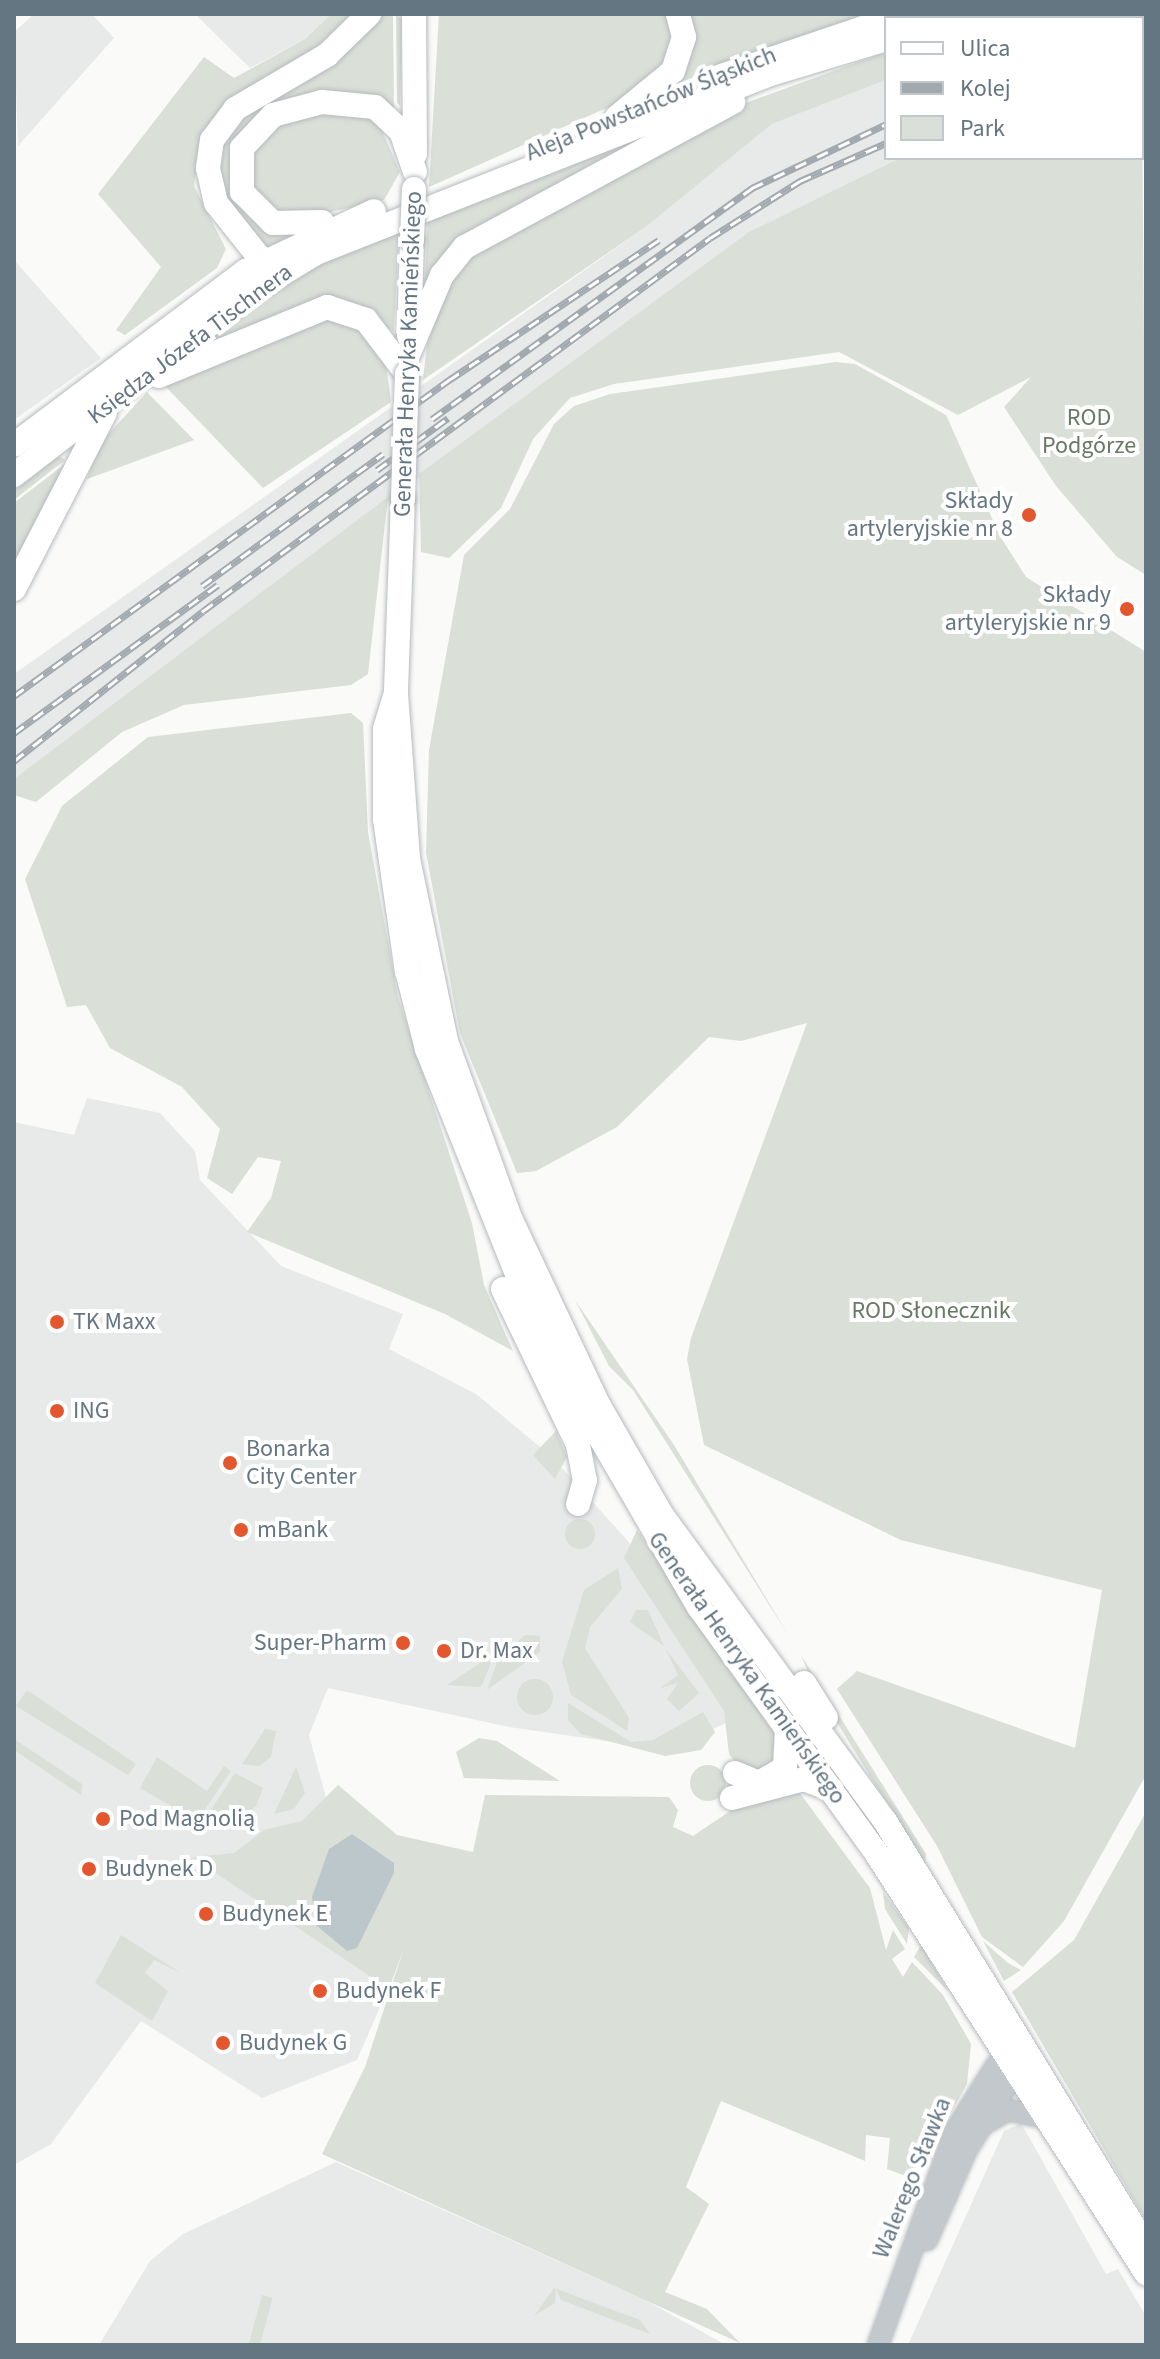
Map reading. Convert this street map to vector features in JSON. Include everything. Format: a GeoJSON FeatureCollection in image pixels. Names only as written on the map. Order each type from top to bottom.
{"type":"FeatureCollection","features":[{"type":"Feature","properties":{"kind":"main road"},"geometry":{"type":"LineString","coordinates":[[213,295],[231,259],[224,217],[208,168],[220,126],[251,98],[327,55],[369,14]]}},
{"type":"Feature","properties":{"kind":"main road"},"geometry":{"type":"LineString","coordinates":[[617,117],[673,71],[684,37],[678,14]]}},
{"type":"Feature","properties":{"kind":"main road","name":"Generała Henryka Kamieńskiego"},"geometry":{"type":"LineString","coordinates":[[416,20],[417,192],[412,240],[396,694],[408,859],[446,1041],[510,1218],[630,1481]]}},
{"type":"Feature","properties":{"kind":"main road","name":"Aleja Powstańców Śląskich"},"geometry":{"type":"LineString","coordinates":[[417,192],[790,49],[884,21]]}},
{"type":"Feature","properties":{"kind":"main road","name":"Aleja Powstańców Śląskich"},"geometry":{"type":"LineString","coordinates":[[417,192],[801,63],[884,40]]}},
{"type":"Feature","properties":{"kind":"main road"},"geometry":{"type":"LineString","coordinates":[[14,589],[65,484],[120,395],[316,308],[366,320],[408,364],[442,275],[481,235],[801,63]]}},
{"type":"Feature","properties":{"kind":"main road"},"geometry":{"type":"LineString","coordinates":[[356,217],[290,226],[260,216],[245,198],[238,169],[253,130],[300,106],[363,103],[397,125],[417,192]]}},
{"type":"Feature","properties":{"kind":"main road","name":"Księdza Józefa Tischnera"},"geometry":{"type":"LineString","coordinates":[[14,445],[263,260],[417,192]]}},
{"type":"Feature","properties":{"kind":"main road","name":"Księdza Józefa Tischnera"},"geometry":{"type":"LineString","coordinates":[[14,475],[300,262],[417,192]]}},
{"type":"Feature","properties":{"kind":"main road"},"geometry":{"type":"LineString","coordinates":[[224,217],[263,260],[300,262]]}},
{"type":"Feature","properties":{"kind":"main road","name":"Generała Henryka Kamieńskiego"},"geometry":{"type":"LineString","coordinates":[[396,694],[385,729],[391,874],[427,1049],[470,1163],[544,1341],[787,1727],[1146,2247]]}},
{"type":"Feature","properties":{"kind":"main road"},"geometry":{"type":"LineString","coordinates":[[446,1041],[542,1253]]}},
{"type":"Feature","properties":{"kind":"main road"},"geometry":{"type":"LineString","coordinates":[[470,1163],[499,1279],[578,1445],[585,1480],[578,1504]]}},
{"type":"Feature","properties":{"kind":"main road","name":"Generała Henryka Kamieńskiego"},"geometry":{"type":"LineString","coordinates":[[654,1519],[885,1821],[1015,2060],[1042,2117],[1146,2273]]}},
{"type":"Feature","properties":{"kind":"main road"},"geometry":{"type":"LineString","coordinates":[[804,1683],[885,1821]]}},
{"type":"Feature","properties":{"kind":"main road"},"geometry":{"type":"LineString","coordinates":[[735,1773],[759,1783],[785,1768],[787,1727]]}},
{"type":"Feature","properties":{"kind":"main road"},"geometry":{"type":"LineString","coordinates":[[732,1798],[804,1779],[834,1791]]}},
{"type":"Feature","properties":{"kind":"street","name":"Walerego Sławka"},"geometry":{"type":"LineString","coordinates":[[886,2345],[977,2131],[1015,2060]]}},
{"type":"Feature","properties":{"kind":"street","name":"Walerego Sławka"},"geometry":{"type":"LineString","coordinates":[[878,2345],[946,2149],[1015,2060]]}},
{"type":"Feature","properties":{"kind":"street","name":"Walerego Sławka"},"geometry":{"type":"LineString","coordinates":[[977,2131],[1008,2110],[1042,2117]]}},
{"type":"Feature","properties":{"kind":"shaded area"},"geometry":{"type":"Polygon","coordinates":[[[34,14],[92,14],[114,38],[18,146],[14,32],[34,14]]]}},
{"type":"Feature","properties":{"kind":"shaded area"},"geometry":{"type":"Polygon","coordinates":[[[195,14],[331,14],[305,39],[250,68],[195,14]]]}},
{"type":"Feature","properties":{"kind":"shaded area"},"geometry":{"type":"Polygon","coordinates":[[[884,81],[884,160],[896,160],[749,233],[14,779],[14,674],[647,226],[772,124],[884,81]]]}},
{"type":"Feature","properties":{"kind":"shaded area"},"geometry":{"type":"Polygon","coordinates":[[[14,260],[101,358],[14,420],[14,260]]]}},
{"type":"Feature","properties":{"kind":"shaded area","name":"Bonarka City Center"},"geometry":{"type":"Polygon","coordinates":[[[87,1098],[160,1113],[195,1151],[200,1180],[281,1266],[403,1314],[389,1349],[476,1394],[551,1456],[646,1561],[749,1712],[669,1750],[509,1727],[328,1688],[309,1735],[332,1820],[278,1895],[387,1991],[357,2060],[262,2098],[141,2021],[51,2144],[14,2165],[14,1122],[74,1135],[87,1098]]]}},
{"type":"Feature","properties":{"kind":"shaded area"},"geometry":{"type":"Polygon","coordinates":[[[352,1834],[394,1863],[394,1873],[357,1948],[347,1951],[316,1925],[312,1897],[329,1849],[352,1834]]]}},
{"type":"Feature","properties":{"kind":"shaded area"},"geometry":{"type":"Polygon","coordinates":[[[1021,2123],[1106,2274],[1118,2269],[1146,2316],[1146,2345],[908,2345],[1004,2131],[1021,2123]]]}},
{"type":"Feature","properties":{"kind":"shaded area"},"geometry":{"type":"Polygon","coordinates":[[[336,2162],[645,2300],[726,2345],[99,2345],[150,2261],[183,2234],[336,2162]]]}},
{"type":"Feature","properties":{"kind":"green space"},"geometry":{"type":"Polygon","coordinates":[[[331,14],[359,14],[201,137],[194,186],[226,249],[217,268],[125,335],[116,330],[161,267],[98,194],[204,57],[234,78],[305,39],[331,14]]]}},
{"type":"Feature","properties":{"kind":"green space"},"geometry":{"type":"Polygon","coordinates":[[[376,14],[393,14],[394,108],[263,112],[239,136],[230,168],[292,235],[267,250],[221,191],[219,152],[233,123],[376,14]]]}},
{"type":"Feature","properties":{"kind":"green space"},"geometry":{"type":"Polygon","coordinates":[[[396,14],[402,20],[400,105],[397,103],[396,14]]]}},
{"type":"Feature","properties":{"kind":"green space"},"geometry":{"type":"Polygon","coordinates":[[[439,14],[671,14],[674,56],[629,98],[429,187],[439,14]]]}},
{"type":"Feature","properties":{"kind":"green space"},"geometry":{"type":"Polygon","coordinates":[[[685,14],[889,14],[670,88],[685,14]]]}},
{"type":"Feature","properties":{"kind":"green space"},"geometry":{"type":"Polygon","coordinates":[[[884,53],[884,81],[772,124],[647,226],[423,380],[429,326],[467,253],[737,106],[884,53]]]}},
{"type":"Feature","properties":{"kind":"green space"},"geometry":{"type":"Polygon","coordinates":[[[297,111],[376,116],[400,172],[384,200],[299,219],[258,207],[246,150],[297,111]]]}},
{"type":"Feature","properties":{"kind":"green space"},"geometry":{"type":"Polygon","coordinates":[[[683,115],[427,284],[425,282],[428,218],[683,115]]]}},
{"type":"Feature","properties":{"kind":"green space","name":"ROD Podgórze"},"geometry":{"type":"Polygon","coordinates":[[[896,160],[1142,160],[1146,575],[1117,557],[1056,486],[1004,407],[1031,377],[958,415],[839,352],[614,384],[570,398],[533,439],[501,508],[449,558],[421,552],[419,474],[749,232],[896,160]]]}},
{"type":"Feature","properties":{"kind":"green space"},"geometry":{"type":"Polygon","coordinates":[[[399,226],[394,332],[359,308],[186,354],[267,289],[399,226]]]}},
{"type":"Feature","properties":{"kind":"green space"},"geometry":{"type":"Polygon","coordinates":[[[328,319],[358,329],[386,364],[391,402],[263,488],[165,386],[328,319]]]}},
{"type":"Feature","properties":{"kind":"green space","name":"ROD Słonecznik"},"geometry":{"type":"Polygon","coordinates":[[[836,362],[855,364],[946,415],[1000,536],[1026,577],[1146,652],[1146,1775],[1064,1921],[1023,1967],[982,1937],[937,1846],[837,1689],[857,1671],[1075,1748],[1102,1590],[901,1540],[704,1445],[687,1359],[691,1338],[807,1023],[741,1041],[709,1037],[617,1127],[536,1171],[517,1173],[460,1033],[426,853],[429,750],[464,555],[510,509],[554,424],[574,406],[610,394],[836,362]]]}},
{"type":"Feature","properties":{"kind":"green space"},"geometry":{"type":"Polygon","coordinates":[[[147,392],[194,440],[87,479],[100,443],[147,392]]]}},
{"type":"Feature","properties":{"kind":"green space"},"geometry":{"type":"Polygon","coordinates":[[[59,456],[65,460],[14,500],[14,490],[59,456]]]}},
{"type":"Feature","properties":{"kind":"green space"},"geometry":{"type":"Polygon","coordinates":[[[66,463],[14,574],[14,503],[66,463]]]}},
{"type":"Feature","properties":{"kind":"green space"},"geometry":{"type":"Polygon","coordinates":[[[388,497],[368,674],[351,685],[184,705],[122,732],[36,802],[14,795],[14,779],[388,497]]]}},
{"type":"Feature","properties":{"kind":"green space"},"geometry":{"type":"Polygon","coordinates":[[[351,713],[363,723],[368,832],[398,997],[472,1223],[484,1285],[513,1351],[445,1314],[247,1232],[271,1198],[281,1161],[258,1157],[232,1194],[207,1178],[220,1129],[182,1087],[110,1048],[86,1005],[67,1007],[25,879],[62,806],[148,737],[351,713]]]}},
{"type":"Feature","properties":{"kind":"green space"},"geometry":{"type":"Polygon","coordinates":[[[575,1300],[674,1445],[789,1636],[633,1390],[609,1366],[575,1300]]]}},
{"type":"Feature","properties":{"kind":"green space"},"geometry":{"type":"Polygon","coordinates":[[[556,1431],[567,1457],[555,1479],[533,1455],[556,1431]]]}},
{"type":"Feature","properties":{"kind":"green space"},"geometry":{"type":"Polygon","coordinates":[[[580,1519],[591,1523],[595,1534],[591,1545],[580,1549],[569,1545],[565,1534],[569,1523],[580,1519]]]}},
{"type":"Feature","properties":{"kind":"green space"},"geometry":{"type":"Polygon","coordinates":[[[637,1530],[780,1733],[777,1769],[741,1770],[729,1754],[724,1711],[624,1558],[637,1530]]]}},
{"type":"Feature","properties":{"kind":"green space"},"geometry":{"type":"Polygon","coordinates":[[[618,1568],[622,1589],[590,1627],[585,1648],[629,1718],[627,1731],[571,1695],[562,1662],[584,1590],[618,1568]]]}},
{"type":"Feature","properties":{"kind":"green space"},"geometry":{"type":"Polygon","coordinates":[[[636,1610],[648,1610],[664,1646],[630,1622],[636,1610]]]}},
{"type":"Feature","properties":{"kind":"green space"},"geometry":{"type":"Polygon","coordinates":[[[525,1635],[540,1636],[540,1652],[487,1690],[499,1657],[525,1635]]]}},
{"type":"Feature","properties":{"kind":"green space"},"geometry":{"type":"Polygon","coordinates":[[[665,1648],[699,1693],[679,1711],[667,1699],[678,1683],[660,1688],[678,1675],[665,1648]]]}},
{"type":"Feature","properties":{"kind":"green space"},"geometry":{"type":"Polygon","coordinates":[[[801,1655],[926,1854],[925,1865],[812,1682],[801,1655]]]}},
{"type":"Feature","properties":{"kind":"green space"},"geometry":{"type":"Polygon","coordinates":[[[486,1659],[491,1663],[481,1687],[447,1685],[486,1659]]]}},
{"type":"Feature","properties":{"kind":"green space"},"geometry":{"type":"Polygon","coordinates":[[[535,1679],[548,1684],[553,1697],[548,1710],[535,1715],[522,1710],[517,1697],[522,1684],[535,1679]]]}},
{"type":"Feature","properties":{"kind":"green space"},"geometry":{"type":"Polygon","coordinates":[[[27,1690],[136,1764],[128,1775],[16,1706],[27,1690]]]}},
{"type":"Feature","properties":{"kind":"green space"},"geometry":{"type":"Polygon","coordinates":[[[568,1703],[631,1742],[653,1740],[703,1712],[715,1732],[701,1750],[665,1756],[581,1734],[568,1720],[568,1703]]]}},
{"type":"Feature","properties":{"kind":"green space"},"geometry":{"type":"Polygon","coordinates":[[[265,1729],[276,1731],[271,1757],[259,1766],[242,1764],[265,1729]]]}},
{"type":"Feature","properties":{"kind":"green space"},"geometry":{"type":"Polygon","coordinates":[[[479,1738],[497,1741],[560,1781],[464,1778],[456,1752],[479,1738]]]}},
{"type":"Feature","properties":{"kind":"green space"},"geometry":{"type":"Polygon","coordinates":[[[14,1739],[82,1784],[81,1795],[14,1750],[14,1739]]]}},
{"type":"Feature","properties":{"kind":"green space"},"geometry":{"type":"Polygon","coordinates":[[[157,1757],[207,1791],[224,1766],[231,1771],[197,1821],[140,1788],[157,1757]]]}},
{"type":"Feature","properties":{"kind":"green space"},"geometry":{"type":"Polygon","coordinates":[[[708,1765],[721,1770],[726,1783],[721,1796],[708,1801],[695,1796],[690,1783],[695,1770],[708,1765]]]}},
{"type":"Feature","properties":{"kind":"green space"},"geometry":{"type":"Polygon","coordinates":[[[296,1767],[305,1793],[294,1809],[274,1814],[296,1767]]]}},
{"type":"Feature","properties":{"kind":"green space"},"geometry":{"type":"Polygon","coordinates":[[[235,1773],[263,1788],[256,1806],[233,1824],[199,1828],[235,1773]]]}},
{"type":"Feature","properties":{"kind":"green space"},"geometry":{"type":"Polygon","coordinates":[[[338,1785],[397,1835],[473,1852],[485,1795],[669,1797],[678,1810],[673,1827],[693,1836],[742,1803],[799,1792],[870,1888],[886,1950],[893,1930],[905,1949],[892,1959],[903,1977],[912,1962],[943,1995],[971,2044],[967,2084],[933,2144],[913,2153],[917,2180],[887,2169],[890,2138],[866,2135],[865,2161],[721,2101],[686,2187],[709,2204],[665,2292],[707,2309],[740,2343],[322,2154],[365,2067],[404,1948],[389,1989],[192,1857],[234,1853],[264,1830],[302,1821],[338,1785]]]}},
{"type":"Feature","properties":{"kind":"green space"},"geometry":{"type":"Polygon","coordinates":[[[1146,1812],[1146,2221],[1012,1992],[1074,1940],[1146,1812]]]}},
{"type":"Feature","properties":{"kind":"green space"},"geometry":{"type":"Polygon","coordinates":[[[883,1892],[909,1928],[907,1944],[885,1909],[883,1892]]]}},
{"type":"Feature","properties":{"kind":"green space"},"geometry":{"type":"Polygon","coordinates":[[[121,1935],[181,1973],[154,1960],[145,1973],[168,1991],[152,2021],[95,1983],[121,1935]]]}},
{"type":"Feature","properties":{"kind":"green space"},"geometry":{"type":"Polygon","coordinates":[[[983,1941],[1008,1963],[1021,1970],[1004,1981],[983,1941]]]}},
{"type":"Feature","properties":{"kind":"green space"},"geometry":{"type":"Polygon","coordinates":[[[921,1945],[949,1992],[914,1957],[921,1945]]]}},
{"type":"Feature","properties":{"kind":"green space"},"geometry":{"type":"Polygon","coordinates":[[[554,2288],[640,2320],[650,2334],[561,2300],[556,2289],[555,2303],[534,2316],[554,2288]]]}},
{"type":"Feature","properties":{"kind":"green space"},"geometry":{"type":"Polygon","coordinates":[[[262,2295],[273,2298],[260,2345],[249,2344],[262,2295]]]}},
{"type":"Feature","properties":{"kind":"railway"},"geometry":{"type":"LineString","coordinates":[[432,419],[752,188],[884,125]]}},
{"type":"Feature","properties":{"kind":"railway"},"geometry":{"type":"LineString","coordinates":[[14,761],[203,611],[710,238],[800,181],[884,144]]}},
{"type":"Feature","properties":{"kind":"railway"},"geometry":{"type":"LineString","coordinates":[[14,696],[449,380],[659,240]]}},
{"type":"Feature","properties":{"kind":"railway"},"geometry":{"type":"LineString","coordinates":[[377,470],[448,418]]}},
{"type":"Feature","properties":{"kind":"railway"},"geometry":{"type":"LineString","coordinates":[[202,586],[383,454]]}},
{"type":"Feature","properties":{"kind":"railway"},"geometry":{"type":"LineString","coordinates":[[14,733],[218,585]]}},
{"type":"Feature","properties":{"kind":"place","name":"Składy artyleryjskie nr 8"},"geometry":{"type":"Point","coordinates":[1029,515]}},
{"type":"Feature","properties":{"kind":"place","name":"Składy artyleryjskie nr 9"},"geometry":{"type":"Point","coordinates":[1127,609]}},
{"type":"Feature","properties":{"kind":"place","name":"TK Maxx"},"geometry":{"type":"Point","coordinates":[57,1322]}},
{"type":"Feature","properties":{"kind":"place","name":"ING"},"geometry":{"type":"Point","coordinates":[57,1411]}},
{"type":"Feature","properties":{"kind":"place","name":"Bonarka City Center"},"geometry":{"type":"Point","coordinates":[230,1463]}},
{"type":"Feature","properties":{"kind":"place","name":"mBank"},"geometry":{"type":"Point","coordinates":[241,1530]}},
{"type":"Feature","properties":{"kind":"place","name":"Super-Pharm"},"geometry":{"type":"Point","coordinates":[403,1643]}},
{"type":"Feature","properties":{"kind":"place","name":"Dr. Max"},"geometry":{"type":"Point","coordinates":[444,1651]}},
{"type":"Feature","properties":{"kind":"place","name":"Pod Magnolią"},"geometry":{"type":"Point","coordinates":[103,1819]}},
{"type":"Feature","properties":{"kind":"place","name":"Budynek D"},"geometry":{"type":"Point","coordinates":[89,1869]}},
{"type":"Feature","properties":{"kind":"place","name":"Budynek E"},"geometry":{"type":"Point","coordinates":[206,1914]}},
{"type":"Feature","properties":{"kind":"place","name":"Budynek F"},"geometry":{"type":"Point","coordinates":[320,1991]}},
{"type":"Feature","properties":{"kind":"place","name":"Budynek G"},"geometry":{"type":"Point","coordinates":[223,2043]}}]}
